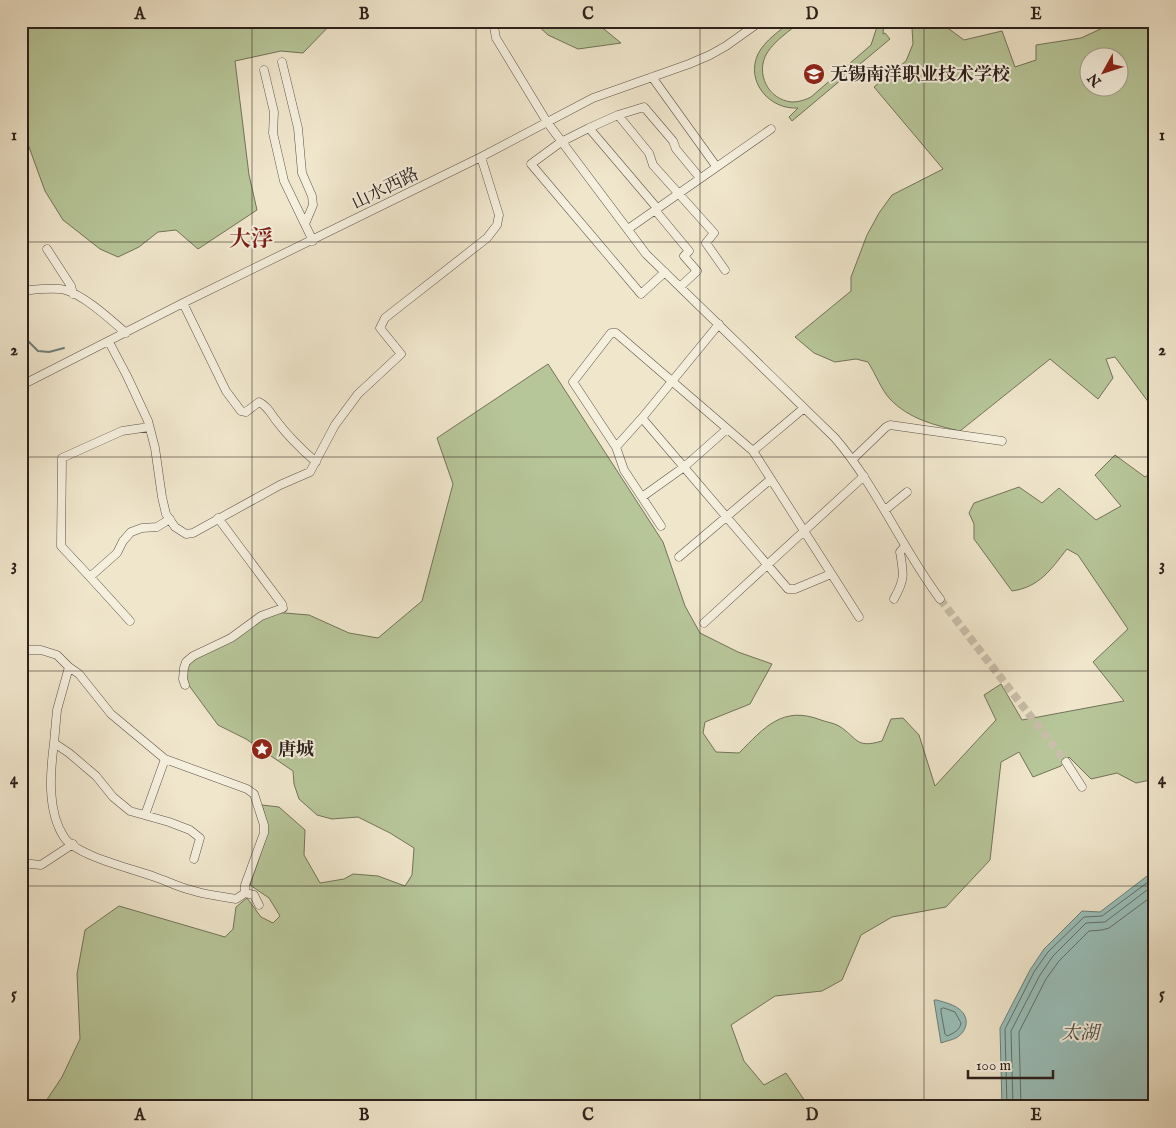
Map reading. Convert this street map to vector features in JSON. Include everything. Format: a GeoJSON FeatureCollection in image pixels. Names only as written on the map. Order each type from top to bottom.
{"type":"FeatureCollection","features":[{"type":"Feature","properties":{"kind":"street"},"geometry":{"type":"LineString","coordinates":[[493,21],[496,38],[547,122],[646,254],[835,438],[864,476],[920,573],[940,599]]}},
{"type":"Feature","properties":{"kind":"street","name":"山水西路"},"geometry":{"type":"LineString","coordinates":[[21,384],[481,157],[593,98],[710,55],[746,33],[761,21]]}},
{"type":"Feature","properties":{"kind":"street"},"geometry":{"type":"LineString","coordinates":[[282,62],[298,128],[302,173],[312,196],[313,205],[305,224]]}},
{"type":"Feature","properties":{"kind":"street"},"geometry":{"type":"LineString","coordinates":[[264,70],[274,112],[273,133],[284,182],[313,241]]}},
{"type":"Feature","properties":{"kind":"street"},"geometry":{"type":"LineString","coordinates":[[652,77],[716,166]]}},
{"type":"Feature","properties":{"kind":"street"},"geometry":{"type":"LineString","coordinates":[[665,272],[641,294],[531,164],[561,142],[589,128],[644,107],[673,141],[676,149],[700,178]]}},
{"type":"Feature","properties":{"kind":"street"},"geometry":{"type":"LineString","coordinates":[[618,116],[649,153],[653,165],[714,233],[706,243],[725,270]]}},
{"type":"Feature","properties":{"kind":"street"},"geometry":{"type":"LineString","coordinates":[[589,128],[689,251],[684,256],[697,271],[680,287]]}},
{"type":"Feature","properties":{"kind":"street"},"geometry":{"type":"LineString","coordinates":[[628,229],[771,129]]}},
{"type":"Feature","properties":{"kind":"street"},"geometry":{"type":"LineString","coordinates":[[109,342],[150,427],[166,514],[175,527],[186,534],[193,533],[280,484],[310,472],[335,425],[358,394],[401,354],[380,328],[385,318],[487,238],[497,225],[499,215],[481,157]]}},
{"type":"Feature","properties":{"kind":"street"},"geometry":{"type":"LineString","coordinates":[[47,249],[71,286],[73,294]]}},
{"type":"Feature","properties":{"kind":"street"},"geometry":{"type":"LineString","coordinates":[[21,291],[64,290],[106,315],[126,333]]}},
{"type":"Feature","properties":{"kind":"street"},"geometry":{"type":"LineString","coordinates":[[183,303],[226,391],[241,411],[246,412],[260,402],[265,405],[293,440],[316,462]]}},
{"type":"Feature","properties":{"kind":"street"},"geometry":{"type":"LineString","coordinates":[[616,446],[642,418],[719,324]]}},
{"type":"Feature","properties":{"kind":"street"},"geometry":{"type":"LineString","coordinates":[[661,526],[624,470],[616,446],[573,381],[611,333],[616,333],[752,451],[859,617]]}},
{"type":"Feature","properties":{"kind":"street"},"geometry":{"type":"LineString","coordinates":[[752,451],[804,408]]}},
{"type":"Feature","properties":{"kind":"street"},"geometry":{"type":"LineString","coordinates":[[642,418],[788,589],[795,589],[831,574]]}},
{"type":"Feature","properties":{"kind":"street"},"geometry":{"type":"LineString","coordinates":[[852,459],[890,425],[1002,441]]}},
{"type":"Feature","properties":{"kind":"street"},"geometry":{"type":"LineString","coordinates":[[130,621],[61,546],[62,458],[122,431],[150,427]]}},
{"type":"Feature","properties":{"kind":"street"},"geometry":{"type":"LineString","coordinates":[[642,497],[684,467],[728,429]]}},
{"type":"Feature","properties":{"kind":"street"},"geometry":{"type":"LineString","coordinates":[[704,623],[864,476]]}},
{"type":"Feature","properties":{"kind":"street"},"geometry":{"type":"LineString","coordinates":[[679,557],[771,479]]}},
{"type":"Feature","properties":{"kind":"street"},"geometry":{"type":"LineString","coordinates":[[885,510],[907,492]]}},
{"type":"Feature","properties":{"kind":"street"},"geometry":{"type":"LineString","coordinates":[[185,685],[183,679],[184,668],[186,662],[193,656],[231,638],[261,616],[282,608],[282,604],[218,518]]}},
{"type":"Feature","properties":{"kind":"street"},"geometry":{"type":"LineString","coordinates":[[90,577],[117,553],[123,541],[131,532],[142,528],[157,527],[170,519]]}},
{"type":"Feature","properties":{"kind":"street"},"geometry":{"type":"LineString","coordinates":[[894,599],[902,583],[903,568],[900,552],[905,546]]}},
{"type":"Feature","properties":{"kind":"street"},"geometry":{"type":"LineString","coordinates":[[21,650],[41,650],[57,655],[68,667],[79,674],[111,714],[165,759],[247,789],[254,794],[264,825],[264,833],[245,885],[245,893]]}},
{"type":"Feature","properties":{"kind":"street"},"geometry":{"type":"LineString","coordinates":[[68,667],[57,710],[51,791],[56,822],[65,839],[106,862],[154,876],[192,891],[236,899],[245,893],[254,895],[259,905]]}},
{"type":"Feature","properties":{"kind":"street"},"geometry":{"type":"LineString","coordinates":[[54,743],[69,752],[96,776],[119,802],[130,810],[190,830],[200,838],[194,859]]}},
{"type":"Feature","properties":{"kind":"street"},"geometry":{"type":"LineString","coordinates":[[145,815],[165,759]]}},
{"type":"Feature","properties":{"kind":"street"},"geometry":{"type":"LineString","coordinates":[[1066,762],[1082,787]]}},
{"type":"Feature","properties":{"kind":"street"},"geometry":{"type":"LineString","coordinates":[[21,863],[34,866],[41,865],[73,844]]}},
{"type":"Feature","properties":{"kind":"green space"},"geometry":{"type":"Polygon","coordinates":[[[21,21],[334,21],[303,53],[281,51],[235,61],[249,175],[257,210],[198,249],[176,230],[158,232],[139,247],[118,257],[100,249],[63,220],[45,191],[21,125],[21,21]]]}},
{"type":"Feature","properties":{"kind":"green space"},"geometry":{"type":"Polygon","coordinates":[[[533,21],[597,21],[599,25],[621,43],[578,49],[548,35],[533,21]]]}},
{"type":"Feature","properties":{"kind":"green space"},"geometry":{"type":"Polygon","coordinates":[[[791,21],[801,21],[770,48],[762,69],[763,77],[770,91],[784,100],[792,102],[802,101],[811,97],[871,45],[877,21],[884,21],[883,34],[885,33],[890,39],[792,121],[789,117],[798,108],[778,104],[770,99],[758,84],[755,75],[755,64],[761,49],[791,21]]]}},
{"type":"Feature","properties":{"kind":"green space"},"geometry":{"type":"Polygon","coordinates":[[[917,21],[938,21],[964,40],[1002,31],[1015,67],[1036,60],[1036,45],[1081,38],[1105,27],[1113,21],[1155,21],[1155,411],[1115,357],[1106,359],[1113,378],[1098,399],[1050,359],[960,431],[922,420],[897,406],[884,391],[868,362],[856,359],[835,362],[814,353],[795,337],[851,291],[851,277],[867,235],[892,195],[943,169],[874,87],[906,61],[913,44],[912,28],[917,21]]]}},
{"type":"Feature","properties":{"kind":"green space"},"geometry":{"type":"Polygon","coordinates":[[[548,364],[663,542],[685,606],[700,633],[738,652],[772,664],[750,704],[705,722],[703,733],[716,752],[739,753],[766,728],[785,717],[795,715],[807,716],[832,723],[845,730],[858,741],[867,744],[882,741],[891,719],[903,718],[919,735],[935,786],[996,720],[984,695],[1001,684],[1022,720],[1124,701],[1093,662],[1128,629],[1078,555],[1067,549],[1044,576],[1030,586],[1012,591],[974,539],[974,524],[969,513],[974,503],[1019,487],[1042,503],[1059,488],[1096,520],[1121,506],[1095,475],[1115,455],[1145,477],[1155,470],[1155,779],[1136,783],[1117,773],[1091,779],[1069,757],[1061,766],[1033,777],[1019,752],[1001,762],[990,860],[946,907],[892,917],[861,935],[842,980],[822,991],[775,996],[731,1025],[744,1061],[764,1085],[786,1073],[809,1107],[42,1107],[62,1077],[80,1039],[77,974],[85,930],[119,906],[225,937],[233,929],[236,907],[247,898],[261,917],[273,923],[280,916],[269,898],[250,885],[266,838],[267,824],[262,805],[279,807],[305,830],[304,855],[320,883],[344,879],[353,874],[378,876],[405,886],[412,875],[414,848],[358,817],[332,819],[317,815],[299,799],[294,784],[293,771],[246,739],[218,725],[182,676],[195,652],[273,612],[309,615],[349,633],[378,638],[422,601],[453,484],[437,438],[548,364]]]}},
{"type":"Feature","properties":{"kind":"water","name":"太湖"},"geometry":{"type":"Polygon","coordinates":[[[1155,870],[1155,1107],[1002,1107],[1000,1028],[1030,970],[1044,949],[1082,911],[1100,912],[1155,870]]]}},
{"type":"Feature","properties":{"kind":"water"},"geometry":{"type":"Polygon","coordinates":[[[934,1000],[954,1006],[963,1012],[966,1020],[965,1028],[956,1038],[941,1043],[934,1000]]]}},
{"type":"Feature","properties":{"kind":"waterway"},"geometry":{"type":"LineString","coordinates":[[21,334],[38,351],[49,352],[64,348]]}},
{"type":"Feature","properties":{"kind":"tunnel"},"geometry":{"type":"LineString","coordinates":[[940,599],[1066,762]]}},
{"type":"Feature","properties":{"kind":"place","name":"无锡南洋职业技术学校"},"geometry":{"type":"Point","coordinates":[814,74]}},
{"type":"Feature","properties":{"kind":"place","name":"唐城"},"geometry":{"type":"Point","coordinates":[262,749]}},
{"type":"Feature","properties":{"kind":"district","name":"大浮"},"geometry":{"type":"Point","coordinates":[251,238]}}]}
